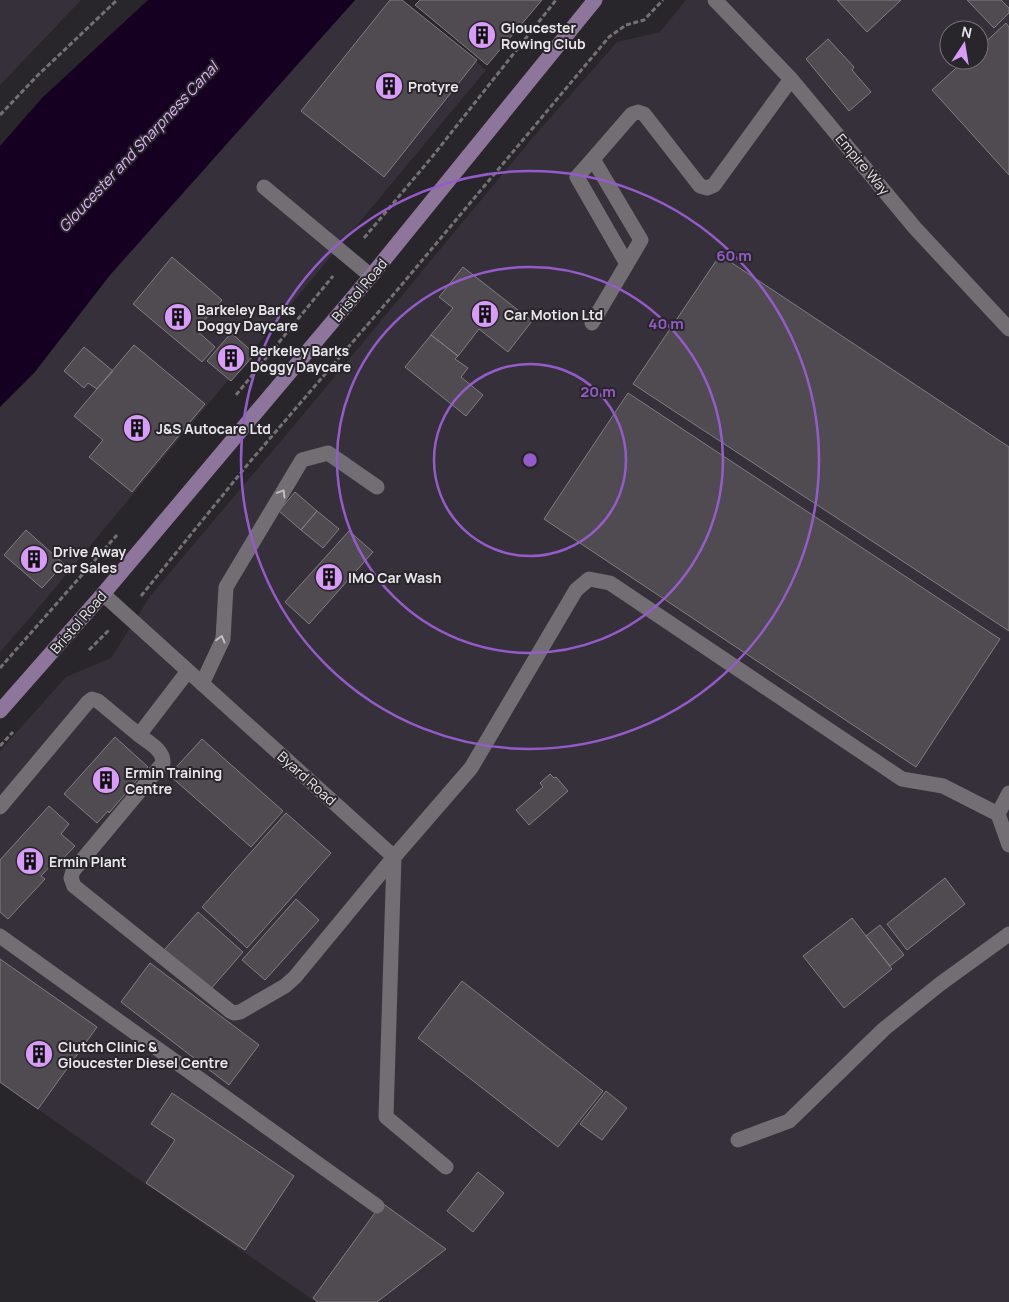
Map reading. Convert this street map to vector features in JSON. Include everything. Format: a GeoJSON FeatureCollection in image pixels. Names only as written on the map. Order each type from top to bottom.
{"type":"FeatureCollection","features":[{"type":"Feature","properties":{"kind":"street","name":"Bristol Road"},"geometry":{"type":"LineString","coordinates":[[0,711],[103,594],[371,276],[595,0]]}},
{"type":"Feature","properties":{"kind":"lane","name":"Empire Way"},"geometry":{"type":"LineString","coordinates":[[715,0],[791,79],[915,228],[1009,329]]}},
{"type":"Feature","properties":{"kind":"lane"},"geometry":{"type":"LineString","coordinates":[[627,264],[577,178],[632,114],[638,112],[644,114],[700,186],[707,188],[714,185],[791,79]]}},
{"type":"Feature","properties":{"kind":"lane"},"geometry":{"type":"LineString","coordinates":[[592,323],[641,240],[593,160]]}},
{"type":"Feature","properties":{"kind":"lane"},"geometry":{"type":"LineString","coordinates":[[264,187],[371,276]]}},
{"type":"Feature","properties":{"kind":"lane"},"geometry":{"type":"LineString","coordinates":[[202,684],[223,638],[226,587],[302,460],[328,453],[377,487]]}},
{"type":"Feature","properties":{"kind":"lane"},"geometry":{"type":"LineString","coordinates":[[0,807],[92,699],[98,701],[160,752],[163,757],[162,763],[73,871],[71,878],[74,886],[234,1013],[240,1012],[285,986],[295,977],[394,857],[471,768],[576,590],[589,579],[610,583],[902,779],[943,786],[998,814],[1009,845]]}},
{"type":"Feature","properties":{"kind":"lane","name":"Byard Road"},"geometry":{"type":"LineString","coordinates":[[103,594],[394,857]]}},
{"type":"Feature","properties":{"kind":"lane"},"geometry":{"type":"LineString","coordinates":[[139,735],[188,671]]}},
{"type":"Feature","properties":{"kind":"lane"},"geometry":{"type":"LineString","coordinates":[[998,814],[1009,793]]}},
{"type":"Feature","properties":{"kind":"lane"},"geometry":{"type":"LineString","coordinates":[[394,857],[386,1117],[446,1167]]}},
{"type":"Feature","properties":{"kind":"lane"},"geometry":{"type":"LineString","coordinates":[[738,1140],[789,1121],[884,1029],[940,984],[1009,934]]}},
{"type":"Feature","properties":{"kind":"lane"},"geometry":{"type":"LineString","coordinates":[[0,936],[377,1206]]}},
{"type":"Feature","properties":{"kind":"path"},"geometry":{"type":"LineString","coordinates":[[0,115],[37,76],[117,0]]}},
{"type":"Feature","properties":{"kind":"path"},"geometry":{"type":"LineString","coordinates":[[236,395],[348,256],[432,157],[556,0]]}},
{"type":"Feature","properties":{"kind":"path"},"geometry":{"type":"LineString","coordinates":[[86,653],[125,614],[248,464],[399,288],[609,37],[626,25],[644,20],[663,0]]}},
{"type":"Feature","properties":{"kind":"path"},"geometry":{"type":"LineString","coordinates":[[0,668],[124,528]]}},
{"type":"Feature","properties":{"kind":"path"},"geometry":{"type":"LineString","coordinates":[[0,746],[18,726]]}},
{"type":"Feature","properties":{"kind":"shaded area"},"geometry":{"type":"Polygon","coordinates":[[[0,0],[81,0],[0,85],[0,0]]]}},
{"type":"Feature","properties":{"kind":"shaded area"},"geometry":{"type":"Polygon","coordinates":[[[355,0],[402,0],[486,70],[0,652],[0,407],[34,373],[110,275],[355,0]]]}},
{"type":"Feature","properties":{"kind":"shaded area"},"geometry":{"type":"Polygon","coordinates":[[[686,0],[1009,0],[1009,1302],[316,1302],[0,1083],[0,751],[66,677],[111,658],[151,595],[530,141],[617,42],[660,32],[686,0]]]}},
{"type":"Feature","properties":{"kind":"water","name":"Gloucester and Sharpness Canal"},"geometry":{"type":"Polygon","coordinates":[[[148,0],[355,0],[110,275],[34,373],[0,407],[0,146],[42,98],[148,0]]]}},
{"type":"Feature","properties":{"kind":"building","name":"Protyre"},"geometry":{"type":"Polygon","coordinates":[[[390,0],[402,0],[477,60],[384,177],[301,111],[390,0]]]}},
{"type":"Feature","properties":{"kind":"building","name":"Gloucester Rowing Club"},"geometry":{"type":"Polygon","coordinates":[[[420,0],[542,0],[487,65],[415,5],[420,0]]]}},
{"type":"Feature","properties":{"kind":"building"},"geometry":{"type":"Polygon","coordinates":[[[837,0],[901,0],[867,32],[837,0]]]}},
{"type":"Feature","properties":{"kind":"building"},"geometry":{"type":"Polygon","coordinates":[[[967,0],[1001,0],[1009,8],[1009,13],[994,28],[989,20],[986,20],[967,0]]]}},
{"type":"Feature","properties":{"kind":"building"},"geometry":{"type":"Polygon","coordinates":[[[1006,23],[1009,27],[1009,175],[932,90],[954,70],[989,70],[989,39],[1006,23]]]}},
{"type":"Feature","properties":{"kind":"building"},"geometry":{"type":"Polygon","coordinates":[[[828,39],[854,67],[852,70],[871,92],[849,111],[806,59],[828,39]]]}},
{"type":"Feature","properties":{"kind":"building"},"geometry":{"type":"Polygon","coordinates":[[[720,255],[1009,447],[1009,631],[633,384],[720,255]]]}},
{"type":"Feature","properties":{"kind":"building","name":"Barkeley Barks Doggy Daycare"},"geometry":{"type":"Polygon","coordinates":[[[172,257],[222,300],[196,330],[215,347],[202,362],[133,304],[172,257]]]}},
{"type":"Feature","properties":{"kind":"building","name":"Car Motion Ltd"},"geometry":{"type":"Polygon","coordinates":[[[463,267],[532,321],[508,352],[479,329],[458,356],[431,335],[453,308],[439,297],[463,267]]]}},
{"type":"Feature","properties":{"kind":"building","name":"Berkeley Barks Doggy Daycare"},"geometry":{"type":"Polygon","coordinates":[[[231,333],[255,354],[231,381],[207,361],[231,333]]]}},
{"type":"Feature","properties":{"kind":"building"},"geometry":{"type":"Polygon","coordinates":[[[431,335],[458,356],[455,359],[468,368],[461,377],[483,395],[466,416],[405,367],[431,335]]]}},
{"type":"Feature","properties":{"kind":"building","name":"J&S Autocare Ltd"},"geometry":{"type":"Polygon","coordinates":[[[134,345],[205,404],[132,492],[89,457],[103,440],[74,416],[134,345]]]}},
{"type":"Feature","properties":{"kind":"building"},"geometry":{"type":"Polygon","coordinates":[[[84,347],[113,371],[97,389],[88,383],[84,388],[64,371],[84,347]]]}},
{"type":"Feature","properties":{"kind":"building"},"geometry":{"type":"Polygon","coordinates":[[[628,393],[1000,639],[916,767],[544,519],[628,393]]]}},
{"type":"Feature","properties":{"kind":"building"},"geometry":{"type":"Polygon","coordinates":[[[295,492],[317,511],[301,530],[279,511],[295,492]]]}},
{"type":"Feature","properties":{"kind":"building"},"geometry":{"type":"Polygon","coordinates":[[[317,511],[339,529],[323,548],[301,530],[317,511]]]}},
{"type":"Feature","properties":{"kind":"building","name":"Drive Away Car Sales"},"geometry":{"type":"Polygon","coordinates":[[[26,530],[64,564],[42,588],[4,555],[26,530]]]}},
{"type":"Feature","properties":{"kind":"building","name":"IMO Car Wash"},"geometry":{"type":"Polygon","coordinates":[[[349,531],[373,552],[309,624],[285,602],[349,531]]]}},
{"type":"Feature","properties":{"kind":"building","name":"Ermin Training Centre"},"geometry":{"type":"Polygon","coordinates":[[[115,737],[148,767],[109,813],[108,811],[97,823],[64,794],[115,737]]]}},
{"type":"Feature","properties":{"kind":"building"},"geometry":{"type":"Polygon","coordinates":[[[202,739],[283,811],[251,847],[169,775],[202,739]]]}},
{"type":"Feature","properties":{"kind":"building"},"geometry":{"type":"Polygon","coordinates":[[[550,774],[554,778],[556,777],[568,791],[529,825],[516,810],[543,787],[540,783],[550,774]]]}},
{"type":"Feature","properties":{"kind":"building","name":"Ermin Plant"},"geometry":{"type":"Polygon","coordinates":[[[49,806],[69,824],[61,834],[75,846],[56,866],[53,863],[41,876],[45,879],[8,919],[0,912],[0,860],[49,806]]]}},
{"type":"Feature","properties":{"kind":"building"},"geometry":{"type":"Polygon","coordinates":[[[286,813],[331,853],[247,948],[202,907],[286,813]]]}},
{"type":"Feature","properties":{"kind":"building"},"geometry":{"type":"Polygon","coordinates":[[[945,878],[965,904],[907,950],[887,924],[945,878]]]}},
{"type":"Feature","properties":{"kind":"building"},"geometry":{"type":"Polygon","coordinates":[[[296,899],[319,920],[265,980],[242,960],[296,899]]]}},
{"type":"Feature","properties":{"kind":"building"},"geometry":{"type":"Polygon","coordinates":[[[198,912],[243,952],[210,990],[164,950],[198,912]]]}},
{"type":"Feature","properties":{"kind":"building"},"geometry":{"type":"Polygon","coordinates":[[[852,918],[892,969],[844,1008],[803,956],[852,918]]]}},
{"type":"Feature","properties":{"kind":"building"},"geometry":{"type":"Polygon","coordinates":[[[880,925],[904,955],[890,966],[866,936],[880,925]]]}},
{"type":"Feature","properties":{"kind":"building","name":"Clutch Clinic & Gloucester Diesel Centre"},"geometry":{"type":"Polygon","coordinates":[[[0,959],[97,1027],[38,1109],[0,1082],[0,959]]]}},
{"type":"Feature","properties":{"kind":"building"},"geometry":{"type":"Polygon","coordinates":[[[150,963],[259,1045],[229,1085],[121,1002],[150,963]]]}},
{"type":"Feature","properties":{"kind":"building"},"geometry":{"type":"Polygon","coordinates":[[[462,981],[603,1091],[558,1147],[418,1038],[462,981]]]}},
{"type":"Feature","properties":{"kind":"building"},"geometry":{"type":"Polygon","coordinates":[[[606,1091],[627,1108],[602,1140],[580,1124],[606,1091]]]}},
{"type":"Feature","properties":{"kind":"building"},"geometry":{"type":"Polygon","coordinates":[[[172,1093],[294,1176],[245,1250],[146,1183],[175,1140],[151,1124],[172,1093]]]}},
{"type":"Feature","properties":{"kind":"building"},"geometry":{"type":"Polygon","coordinates":[[[478,1172],[504,1193],[473,1232],[447,1211],[478,1172]]]}},
{"type":"Feature","properties":{"kind":"building"},"geometry":{"type":"Polygon","coordinates":[[[382,1203],[446,1249],[377,1302],[318,1302],[313,1298],[382,1203]]]}},
{"type":"Feature","properties":{"kind":"place","name":"Gloucester Rowing Club"},"geometry":{"type":"Point","coordinates":[482,35]}},
{"type":"Feature","properties":{"kind":"place","name":"Protyre"},"geometry":{"type":"Point","coordinates":[389,86]}},
{"type":"Feature","properties":{"kind":"place","name":"Car Motion Ltd"},"geometry":{"type":"Point","coordinates":[485,314]}},
{"type":"Feature","properties":{"kind":"place","name":"Barkeley Barks Doggy Daycare"},"geometry":{"type":"Point","coordinates":[178,317]}},
{"type":"Feature","properties":{"kind":"place","name":"Berkeley Barks Doggy Daycare"},"geometry":{"type":"Point","coordinates":[231,358]}},
{"type":"Feature","properties":{"kind":"place","name":"J&S Autocare Ltd"},"geometry":{"type":"Point","coordinates":[137,428]}},
{"type":"Feature","properties":{"kind":"place","name":"Drive Away Car Sales"},"geometry":{"type":"Point","coordinates":[34,559]}},
{"type":"Feature","properties":{"kind":"place","name":"IMO Car Wash"},"geometry":{"type":"Point","coordinates":[329,577]}},
{"type":"Feature","properties":{"kind":"place","name":"Ermin Training Centre"},"geometry":{"type":"Point","coordinates":[106,780]}},
{"type":"Feature","properties":{"kind":"place","name":"Ermin Plant"},"geometry":{"type":"Point","coordinates":[30,861]}},
{"type":"Feature","properties":{"kind":"place","name":"Clutch Clinic & Gloucester Diesel Centre"},"geometry":{"type":"Point","coordinates":[39,1054]}}]}
